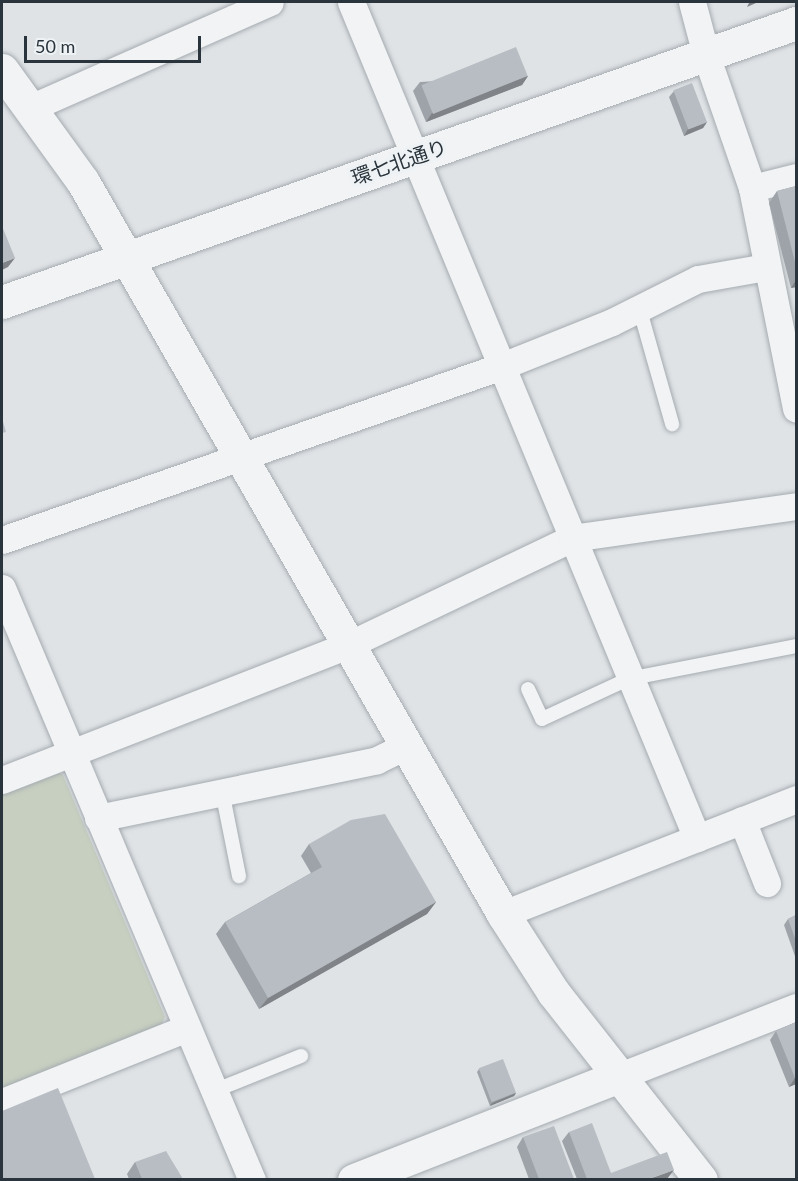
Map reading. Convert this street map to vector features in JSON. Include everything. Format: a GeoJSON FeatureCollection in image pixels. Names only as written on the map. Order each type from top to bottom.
{"type":"FeatureCollection","features":[{"type":"Feature","properties":{"kind":"street"},"geometry":{"type":"LineString","coordinates":[[30,108],[270,2]]}},
{"type":"Feature","properties":{"kind":"street"},"geometry":{"type":"LineString","coordinates":[[351,2],[417,156],[628,679],[697,838]]}},
{"type":"Feature","properties":{"kind":"street"},"geometry":{"type":"LineString","coordinates":[[692,2],[706,55],[752,188],[796,409]]}},
{"type":"Feature","properties":{"kind":"street","name":"環七北通り"},"geometry":{"type":"LineString","coordinates":[[2,302],[796,23]]}},
{"type":"Feature","properties":{"kind":"street"},"geometry":{"type":"LineString","coordinates":[[2,70],[83,182],[128,257],[240,457],[408,745],[502,914],[553,992],[701,1179]]}},
{"type":"Feature","properties":{"kind":"street"},"geometry":{"type":"LineString","coordinates":[[752,188],[796,177]]}},
{"type":"Feature","properties":{"kind":"street"},"geometry":{"type":"LineString","coordinates":[[2,540],[502,366],[698,279],[766,267]]}},
{"type":"Feature","properties":{"kind":"street"},"geometry":{"type":"LineString","coordinates":[[2,780],[348,645],[572,538],[796,506]]}},
{"type":"Feature","properties":{"kind":"street"},"geometry":{"type":"LineString","coordinates":[[2,588],[252,1179]]}},
{"type":"Feature","properties":{"kind":"street"},"geometry":{"type":"LineString","coordinates":[[98,818],[377,760],[408,745]]}},
{"type":"Feature","properties":{"kind":"street"},"geometry":{"type":"LineString","coordinates":[[502,914],[796,799]]}},
{"type":"Feature","properties":{"kind":"street"},"geometry":{"type":"LineString","coordinates":[[742,820],[767,883]]}},
{"type":"Feature","properties":{"kind":"street"},"geometry":{"type":"LineString","coordinates":[[354,1179],[796,1007]]}},
{"type":"Feature","properties":{"kind":"street"},"geometry":{"type":"LineString","coordinates":[[2,1102],[187,1028]]}},
{"type":"Feature","properties":{"kind":"lane"},"geometry":{"type":"LineString","coordinates":[[639,307],[672,424]]}},
{"type":"Feature","properties":{"kind":"lane"},"geometry":{"type":"LineString","coordinates":[[528,689],[542,719],[628,679],[796,646]]}},
{"type":"Feature","properties":{"kind":"lane"},"geometry":{"type":"LineString","coordinates":[[222,791],[239,876]]}},
{"type":"Feature","properties":{"kind":"lane"},"geometry":{"type":"LineString","coordinates":[[214,1091],[301,1056]]}},
{"type":"Feature","properties":{"kind":"shaded area"},"geometry":{"type":"Polygon","coordinates":[[[58,772],[63,775],[165,1017],[159,1030],[2,1092],[2,794],[58,772]]]}},
{"type":"Feature","properties":{"kind":"building"},"geometry":{"type":"Polygon","coordinates":[[[516,47],[528,76],[433,114],[421,85],[516,47]]]}},
{"type":"Feature","properties":{"kind":"building"},"geometry":{"type":"Polygon","coordinates":[[[692,83],[707,122],[688,129],[673,90],[692,83]]]}},
{"type":"Feature","properties":{"kind":"building"},"geometry":{"type":"Polygon","coordinates":[[[796,186],[796,266],[777,191],[796,186]]]}},
{"type":"Feature","properties":{"kind":"building"},"geometry":{"type":"Polygon","coordinates":[[[2,226],[15,258],[2,263],[2,226]]]}},
{"type":"Feature","properties":{"kind":"building"},"geometry":{"type":"Polygon","coordinates":[[[2,418],[6,432],[2,433],[2,418]]]}},
{"type":"Feature","properties":{"kind":"building"},"geometry":{"type":"Polygon","coordinates":[[[385,814],[436,902],[268,998],[225,922],[322,867],[309,844],[351,820],[385,814]]]}},
{"type":"Feature","properties":{"kind":"building"},"geometry":{"type":"Polygon","coordinates":[[[796,915],[796,941],[788,919],[796,915]]]}},
{"type":"Feature","properties":{"kind":"building"},"geometry":{"type":"Polygon","coordinates":[[[796,1022],[796,1077],[795,1078],[776,1031],[796,1022]]]}},
{"type":"Feature","properties":{"kind":"building"},"geometry":{"type":"Polygon","coordinates":[[[503,1059],[516,1093],[492,1102],[479,1068],[503,1059]]]}},
{"type":"Feature","properties":{"kind":"building"},"geometry":{"type":"Polygon","coordinates":[[[58,1088],[95,1179],[2,1179],[2,1111],[58,1088]]]}},
{"type":"Feature","properties":{"kind":"building"},"geometry":{"type":"Polygon","coordinates":[[[592,1123],[611,1173],[667,1152],[674,1170],[649,1179],[587,1179],[569,1132],[592,1123]]]}},
{"type":"Feature","properties":{"kind":"building"},"geometry":{"type":"Polygon","coordinates":[[[554,1126],[574,1179],[539,1179],[523,1137],[554,1126]]]}},
{"type":"Feature","properties":{"kind":"building"},"geometry":{"type":"Polygon","coordinates":[[[166,1151],[183,1179],[142,1179],[135,1162],[166,1151]]]}}]}
